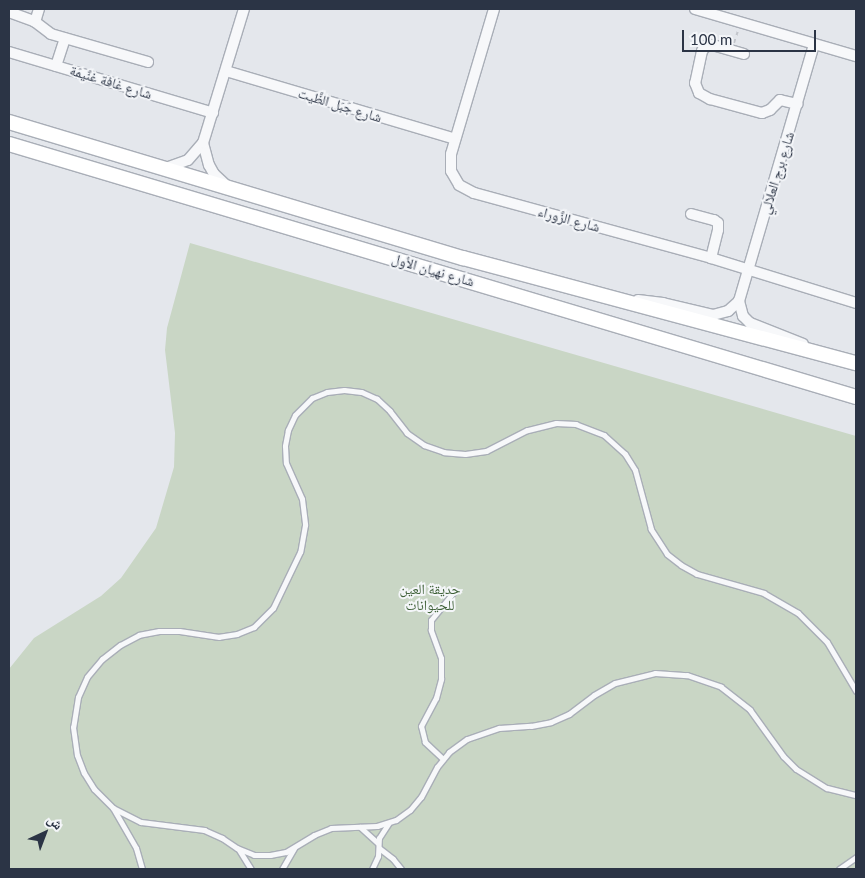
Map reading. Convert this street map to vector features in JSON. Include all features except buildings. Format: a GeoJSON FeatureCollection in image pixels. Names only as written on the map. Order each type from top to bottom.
{"type":"FeatureCollection","features":[{"type":"Feature","properties":{"kind":"main road","name":"شارع نهيان الأول"},"geometry":{"type":"LineString","coordinates":[[9,122],[463,258],[856,363]]}},
{"type":"Feature","properties":{"kind":"main road","name":"شارع نهيان الأول"},"geometry":{"type":"LineString","coordinates":[[9,144],[856,396]]}},
{"type":"Feature","properties":{"kind":"main road"},"geometry":{"type":"LineString","coordinates":[[828,388],[856,386]]}},
{"type":"Feature","properties":{"kind":"street"},"geometry":{"type":"LineString","coordinates":[[35,22],[39,9]]}},
{"type":"Feature","properties":{"kind":"street"},"geometry":{"type":"LineString","coordinates":[[166,168],[188,160],[203,143],[244,9]]}},
{"type":"Feature","properties":{"kind":"street","name":"شارع الزَّوراء"},"geometry":{"type":"LineString","coordinates":[[494,9],[451,154],[451,171],[459,185],[466,190],[711,258],[856,303]]}},
{"type":"Feature","properties":{"kind":"street"},"geometry":{"type":"LineString","coordinates":[[695,9],[856,56]]}},
{"type":"Feature","properties":{"kind":"street"},"geometry":{"type":"LineString","coordinates":[[9,12],[35,22],[51,34],[148,62]]}},
{"type":"Feature","properties":{"kind":"street"},"geometry":{"type":"LineString","coordinates":[[56,66],[65,38]]}},
{"type":"Feature","properties":{"kind":"street","name":"شارع برج العلالي"},"geometry":{"type":"LineString","coordinates":[[739,301],[814,44]]}},
{"type":"Feature","properties":{"kind":"street"},"geometry":{"type":"LineString","coordinates":[[744,54],[712,45],[704,48],[695,83],[699,93],[710,99],[762,113],[770,110],[780,100],[798,104]]}},
{"type":"Feature","properties":{"kind":"street","name":"شارع غافة غنَّيمَة"},"geometry":{"type":"LineString","coordinates":[[9,52],[213,112]]}},
{"type":"Feature","properties":{"kind":"street","name":"شارع جَبَل الظَّيت"},"geometry":{"type":"LineString","coordinates":[[226,71],[455,140]]}},
{"type":"Feature","properties":{"kind":"street"},"geometry":{"type":"LineString","coordinates":[[203,143],[205,155],[214,174],[233,190]]}},
{"type":"Feature","properties":{"kind":"street"},"geometry":{"type":"LineString","coordinates":[[691,214],[714,220],[718,223],[719,228],[711,258]]}},
{"type":"Feature","properties":{"kind":"street"},"geometry":{"type":"LineString","coordinates":[[622,302],[653,301],[713,314],[728,311],[739,301],[743,316],[750,324],[788,337],[815,352]]}},
{"type":"Feature","properties":{"kind":"lane"},"geometry":{"type":"LineString","coordinates":[[142,869],[131,839],[113,808],[89,781],[75,746],[75,711],[85,682],[94,667],[110,651],[139,635],[169,630],[210,636],[228,636],[246,631],[267,615],[278,601],[293,568],[304,534],[305,516],[302,499],[286,463],[285,446],[288,430],[295,415],[306,403],[320,395],[335,390],[361,392],[377,399],[390,411],[407,433],[424,445],[444,452],[465,454],[486,451],[527,430],[546,424],[576,424],[604,435],[619,447],[635,470],[651,529],[667,554],[681,566],[697,574],[764,593],[798,613],[827,642],[856,691]]}},
{"type":"Feature","properties":{"kind":"lane"},"geometry":{"type":"LineString","coordinates":[[443,759],[425,742],[421,726],[436,698],[441,680],[441,658],[431,630],[431,620],[454,592]]}},
{"type":"Feature","properties":{"kind":"lane"},"geometry":{"type":"LineString","coordinates":[[113,808],[141,822],[204,830],[247,853],[262,855],[279,854],[294,848],[314,835],[332,828],[389,823],[403,815],[416,804],[443,759],[458,745],[482,732],[499,728],[541,725],[561,718],[604,688],[625,680],[655,673],[677,674],[710,682],[731,694],[750,710],[783,756],[796,769],[827,788],[856,795]]}},
{"type":"Feature","properties":{"kind":"lane"},"geometry":{"type":"LineString","coordinates":[[372,869],[377,862],[381,834],[389,823]]}},
{"type":"Feature","properties":{"kind":"lane"},"geometry":{"type":"LineString","coordinates":[[359,827],[393,859],[400,869]]}},
{"type":"Feature","properties":{"kind":"lane"},"geometry":{"type":"LineString","coordinates":[[237,848],[251,869]]}},
{"type":"Feature","properties":{"kind":"lane"},"geometry":{"type":"LineString","coordinates":[[282,869],[294,848]]}},
{"type":"Feature","properties":{"kind":"lane"},"geometry":{"type":"LineString","coordinates":[[839,869],[856,857]]}},
{"type":"Feature","properties":{"kind":"path"},"geometry":{"type":"LineString","coordinates":[[731,51],[741,21]]}},
{"type":"Feature","properties":{"kind":"green space","name":"حديقة العين للحيوانات"},"geometry":{"type":"Polygon","coordinates":[[[190,243],[856,436],[856,869],[10,869],[9,669],[34,638],[101,596],[121,578],[156,528],[174,467],[175,433],[165,350],[167,328],[190,243]]]}}]}
